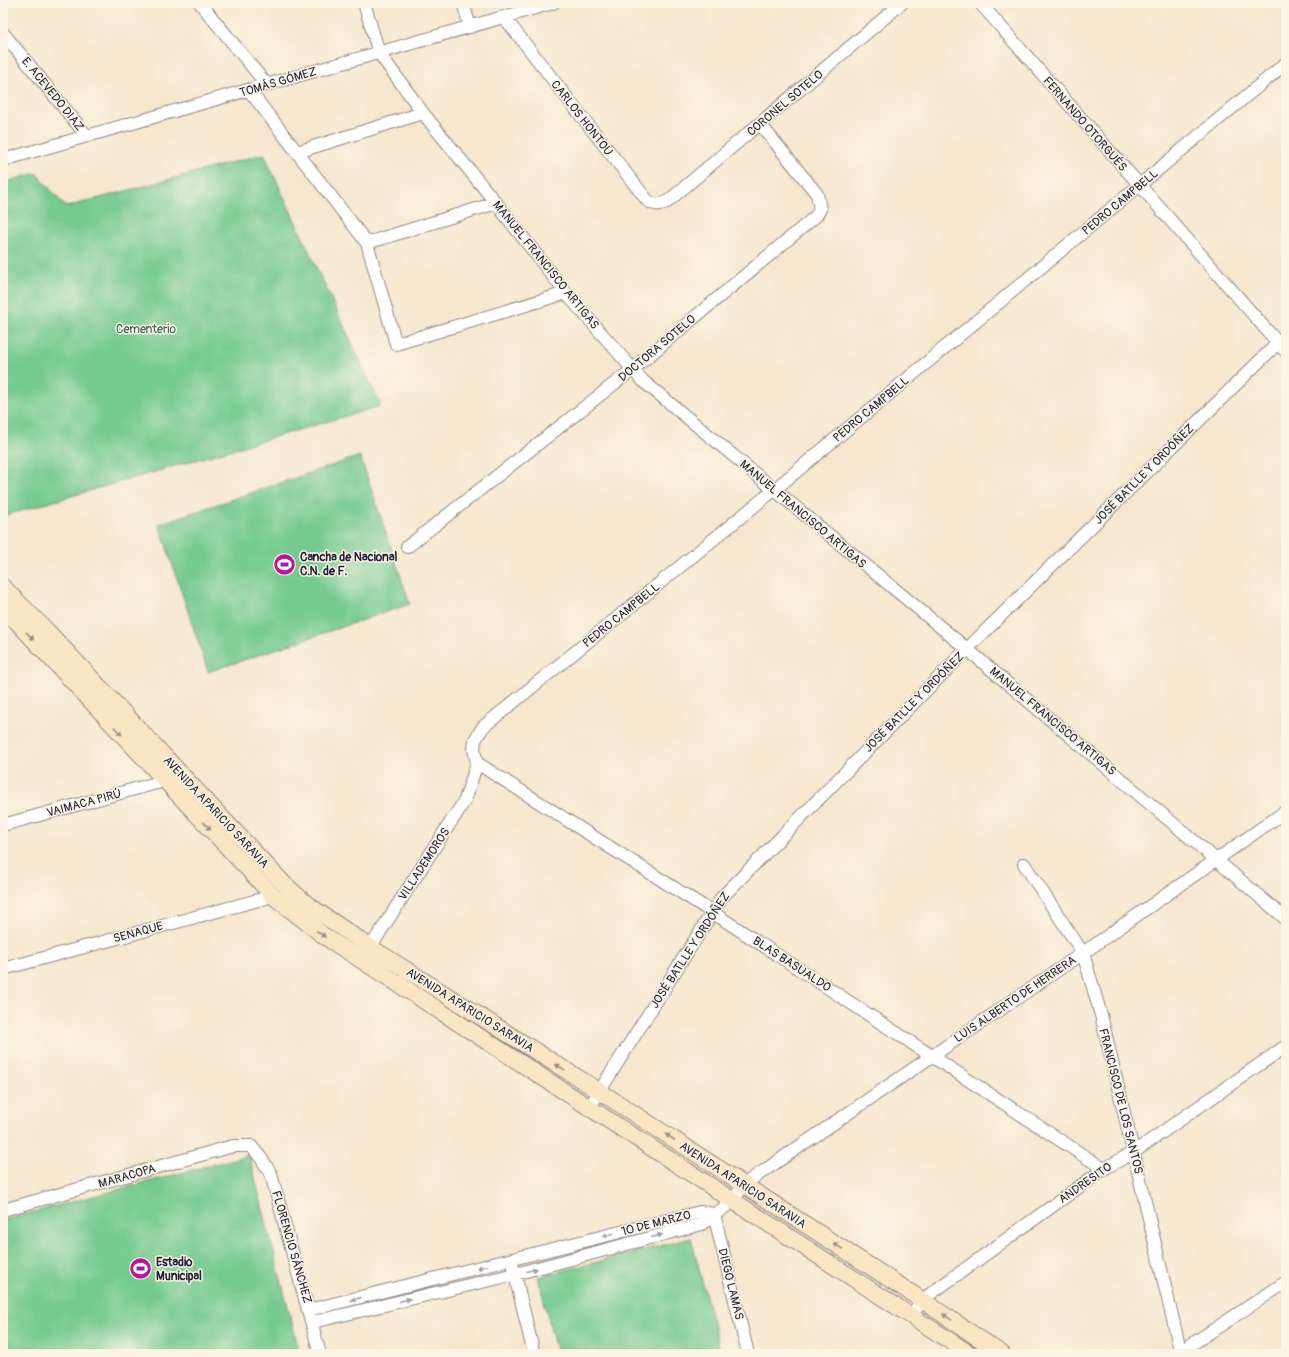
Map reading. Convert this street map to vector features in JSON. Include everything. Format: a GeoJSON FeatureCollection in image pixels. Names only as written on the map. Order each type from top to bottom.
{"type":"FeatureCollection","features":[{"type":"Feature","properties":{"kind":"street"},"geometry":{"type":"LineString","coordinates":[[200,3],[268,85]]}},
{"type":"Feature","properties":{"kind":"street","name":"MANUEL FRANCISCO ARTIGAS"},"geometry":{"type":"LineString","coordinates":[[364,3],[379,53],[423,113],[566,293],[643,381],[967,649],[1286,919]]}},
{"type":"Feature","properties":{"kind":"street"},"geometry":{"type":"LineString","coordinates":[[464,3],[470,27]]}},
{"type":"Feature","properties":{"kind":"street","name":"TOMÁS GÓMEZ"},"geometry":{"type":"LineString","coordinates":[[3,160],[553,3]]}},
{"type":"Feature","properties":{"kind":"street","name":"CORONEL SOTELO"},"geometry":{"type":"LineString","coordinates":[[667,202],[902,3]]}},
{"type":"Feature","properties":{"kind":"street","name":"FERNANDO OTORGUÉS"},"geometry":{"type":"LineString","coordinates":[[980,3],[1139,186],[1282,339],[1286,352]]}},
{"type":"Feature","properties":{"kind":"street","name":"CARLOS HONTOU"},"geometry":{"type":"LineString","coordinates":[[504,17],[647,200],[654,205],[667,202]]}},
{"type":"Feature","properties":{"kind":"street","name":"E. ACEVEDO DIAZ"},"geometry":{"type":"LineString","coordinates":[[3,34],[87,136]]}},
{"type":"Feature","properties":{"kind":"street","name":"PEDRO CAMPBELL"},"geometry":{"type":"LineString","coordinates":[[477,763],[474,750],[475,740],[483,728],[774,490],[1286,63]]}},
{"type":"Feature","properties":{"kind":"street"},"geometry":{"type":"LineString","coordinates":[[249,90],[367,243],[396,344],[566,293]]}},
{"type":"Feature","properties":{"kind":"street"},"geometry":{"type":"LineString","coordinates":[[297,152],[423,113]]}},
{"type":"Feature","properties":{"kind":"street","name":"DOCTORA SOTELO"},"geometry":{"type":"LineString","coordinates":[[407,547],[633,369],[816,216],[820,208],[817,194],[760,124]]}},
{"type":"Feature","properties":{"kind":"street"},"geometry":{"type":"LineString","coordinates":[[367,243],[496,203]]}},
{"type":"Feature","properties":{"kind":"street","name":"JOSÉ BATLLE Y ORDÓÑEZ"},"geometry":{"type":"LineString","coordinates":[[589,1108],[598,1091],[722,897],[967,649],[1282,339]]}},
{"type":"Feature","properties":{"kind":"street","name":"AVENIDA APARICIO SARAVIA"},"geometry":{"type":"LineString","coordinates":[[5,597],[164,781],[273,896],[370,947],[598,1091],[922,1300],[1002,1354]]}},
{"type":"Feature","properties":{"kind":"street","name":"AVENIDA APARICIO SARAVIA"},"geometry":{"type":"LineString","coordinates":[[5,597],[47,631],[284,884],[303,911],[362,961],[965,1352]]}},
{"type":"Feature","properties":{"kind":"street","name":"BLAS BASUALDO"},"geometry":{"type":"LineString","coordinates":[[477,763],[712,912],[1104,1169]]}},
{"type":"Feature","properties":{"kind":"street","name":"VILLADEMOROS"},"geometry":{"type":"LineString","coordinates":[[362,961],[465,800],[477,763]]}},
{"type":"Feature","properties":{"kind":"street","name":"VAIMACA PIRÚ"},"geometry":{"type":"LineString","coordinates":[[3,825],[164,781]]}},
{"type":"Feature","properties":{"kind":"street","name":"LUIS ALBERTO DE HERRERA"},"geometry":{"type":"LineString","coordinates":[[743,1185],[1083,953],[1286,811]]}},
{"type":"Feature","properties":{"kind":"street","name":"FRANCISCO DE LOS SANTOS"},"geometry":{"type":"LineString","coordinates":[[1024,864],[1083,953],[1101,1015],[1180,1353]]}},
{"type":"Feature","properties":{"kind":"street","name":"SENAQUE"},"geometry":{"type":"LineString","coordinates":[[3,969],[273,896]]}},
{"type":"Feature","properties":{"kind":"street","name":"ANDRESITO"},"geometry":{"type":"LineString","coordinates":[[911,1316],[922,1300],[1104,1169],[1134,1152],[1286,1046]]}},
{"type":"Feature","properties":{"kind":"street","name":"MARACOPA"},"geometry":{"type":"LineString","coordinates":[[3,1210],[233,1146],[251,1146]]}},
{"type":"Feature","properties":{"kind":"street","name":"FLORENCIO SÁNCHEZ"},"geometry":{"type":"LineString","coordinates":[[251,1146],[271,1174],[313,1322],[320,1354]]}},
{"type":"Feature","properties":{"kind":"street"},"geometry":{"type":"LineString","coordinates":[[714,1214],[733,1201],[743,1185]]}},
{"type":"Feature","properties":{"kind":"street","name":"10 DE MARZO"},"geometry":{"type":"LineString","coordinates":[[309,1310],[700,1212],[714,1214]]}},
{"type":"Feature","properties":{"kind":"street","name":"10 DE MARZO"},"geometry":{"type":"LineString","coordinates":[[313,1322],[515,1274],[702,1224],[714,1214]]}},
{"type":"Feature","properties":{"kind":"street","name":"DIEGO LAMAS"},"geometry":{"type":"LineString","coordinates":[[714,1214],[748,1354]]}},
{"type":"Feature","properties":{"kind":"street"},"geometry":{"type":"LineString","coordinates":[[511,1260],[534,1354]]}},
{"type":"Feature","properties":{"kind":"street"},"geometry":{"type":"LineString","coordinates":[[1180,1353],[1286,1282]]}},
{"type":"Feature","properties":{"kind":"street"},"geometry":{"type":"LineString","coordinates":[[965,1352],[969,1332]]}},
{"type":"Feature","properties":{"kind":"green space","name":"Cementerio"},"geometry":{"type":"Polygon","coordinates":[[[264,154],[381,406],[3,516],[3,183],[36,173],[66,207],[264,154]]]}},
{"type":"Feature","properties":{"kind":"green space","name":"Cancha de Nacional C.N. de F."},"geometry":{"type":"Polygon","coordinates":[[[360,456],[410,604],[208,672],[159,524],[360,456]]]}},
{"type":"Feature","properties":{"kind":"green space","name":"Estadio Municipal"},"geometry":{"type":"Polygon","coordinates":[[[249,1155],[300,1354],[3,1354],[3,1220],[249,1155]]]}},
{"type":"Feature","properties":{"kind":"green space"},"geometry":{"type":"Polygon","coordinates":[[[691,1238],[721,1354],[557,1354],[538,1277],[691,1238]]]}},
{"type":"Feature","properties":{"kind":"place","name":"Cancha de Nacional C.N. de F."},"geometry":{"type":"Point","coordinates":[284,564]}},
{"type":"Feature","properties":{"kind":"place","name":"Estadio Municipal"},"geometry":{"type":"Point","coordinates":[140,1269]}}]}
